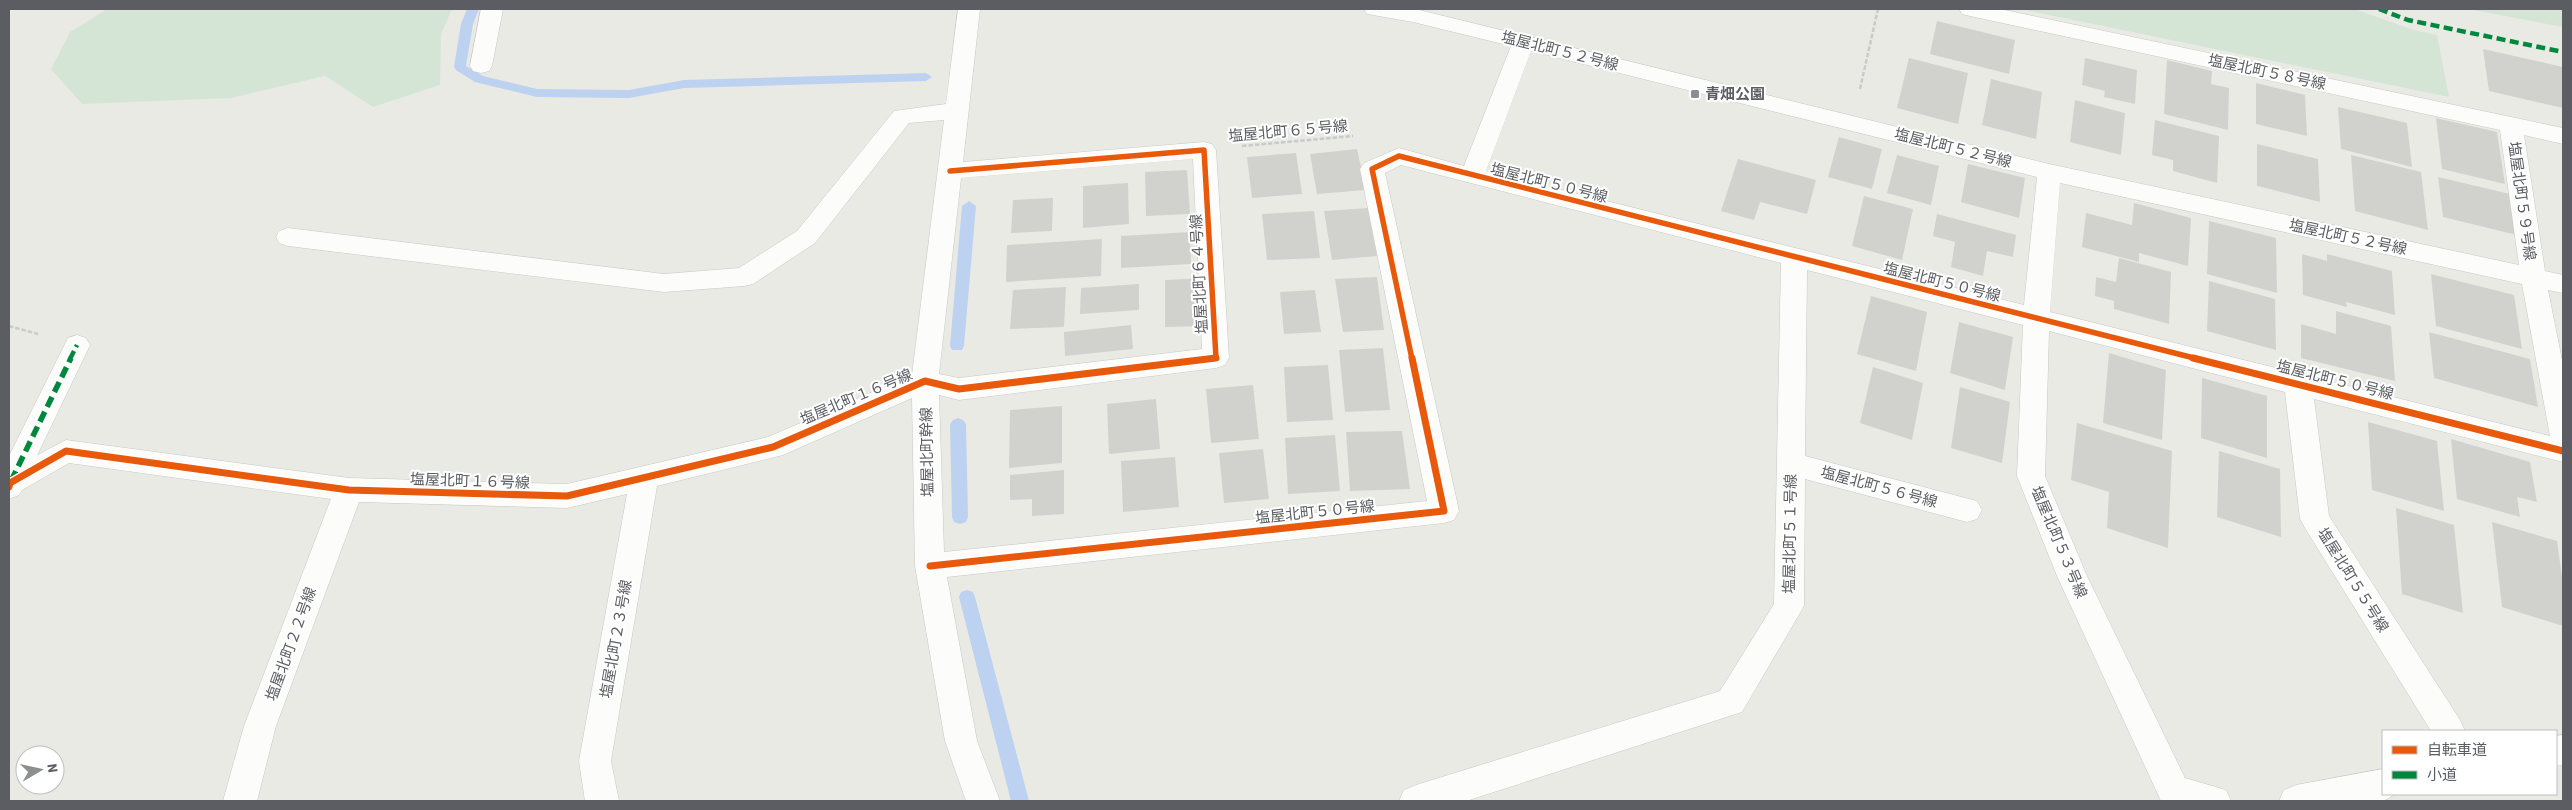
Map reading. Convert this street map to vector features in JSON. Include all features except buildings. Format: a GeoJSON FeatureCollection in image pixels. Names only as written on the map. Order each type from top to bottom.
{"type":"FeatureCollection","features":[{"type":"Feature","properties":{"kind":"street"},"geometry":{"type":"LineString","coordinates":[[481,66],[492,9]]}},
{"type":"Feature","properties":{"kind":"street","name":"塩屋北町幹線"},"geometry":{"type":"LineString","coordinates":[[969,9],[925,381],[930,566],[961,741],[983,801]]}},
{"type":"Feature","properties":{"kind":"street","name":"塩屋北町５２号線"},"geometry":{"type":"LineString","coordinates":[[1375,9],[1413,15],[2049,172],[2563,284]]}},
{"type":"Feature","properties":{"kind":"street","name":"塩屋北町５８号線"},"geometry":{"type":"LineString","coordinates":[[1970,9],[2563,136]]}},
{"type":"Feature","properties":{"kind":"street"},"geometry":{"type":"LineString","coordinates":[[1472,176],[1523,42]]}},
{"type":"Feature","properties":{"kind":"street"},"geometry":{"type":"LineString","coordinates":[[288,238],[664,283],[744,277],[806,236],[902,116],[957,111]]}},
{"type":"Feature","properties":{"kind":"street","name":"塩屋北町５９号線"},"geometry":{"type":"LineString","coordinates":[[2511,125],[2533,277],[2563,434]]}},
{"type":"Feature","properties":{"kind":"street"},"geometry":{"type":"LineString","coordinates":[[950,171],[1204,150]]}},
{"type":"Feature","properties":{"kind":"street","name":"塩屋北町６４号線"},"geometry":{"type":"LineString","coordinates":[[925,381],[958,389],[1216,358],[1204,150]]}},
{"type":"Feature","properties":{"kind":"street","name":"塩屋北町５０号線"},"geometry":{"type":"LineString","coordinates":[[930,566],[1444,511],[1372,169],[1399,156],[1794,258],[2563,451]]}},
{"type":"Feature","properties":{"kind":"street","name":"塩屋北町５３号線"},"geometry":{"type":"LineString","coordinates":[[2049,172],[2036,319],[2031,476],[2072,576],[2174,792],[2214,801]]}},
{"type":"Feature","properties":{"kind":"street","name":"塩屋北町５１号線"},"geometry":{"type":"LineString","coordinates":[[1416,801],[1732,702],[1790,606],[1794,258]]}},
{"type":"Feature","properties":{"kind":"street"},"geometry":{"type":"LineString","coordinates":[[10,485],[77,345]]}},
{"type":"Feature","properties":{"kind":"street","name":"塩屋北町１６号線"},"geometry":{"type":"LineString","coordinates":[[10,485],[66,452],[349,490],[567,496],[773,447],[925,381]]}},
{"type":"Feature","properties":{"kind":"street","name":"塩屋北町５５号線"},"geometry":{"type":"LineString","coordinates":[[2298,384],[2314,519],[2448,730]]}},
{"type":"Feature","properties":{"kind":"street","name":"塩屋北町５６号線"},"geometry":{"type":"LineString","coordinates":[[1791,464],[1967,510]]}},
{"type":"Feature","properties":{"kind":"street","name":"塩屋北町２３号線"},"geometry":{"type":"LineString","coordinates":[[602,801],[596,761],[644,477]]}},
{"type":"Feature","properties":{"kind":"street","name":"塩屋北町２２号線"},"geometry":{"type":"LineString","coordinates":[[240,801],[260,726],[349,490]]}},
{"type":"Feature","properties":{"kind":"street"},"geometry":{"type":"LineString","coordinates":[[2296,801],[2382,784]]}},
{"type":"Feature","properties":{"kind":"path"},"geometry":{"type":"LineString","coordinates":[[1852,123],[1878,9]]}},
{"type":"Feature","properties":{"kind":"green space"},"geometry":{"type":"Polygon","coordinates":[[[107,9],[452,9],[441,34],[440,85],[373,107],[325,76],[231,98],[82,104],[51,69],[70,32],[107,9]]]}},
{"type":"Feature","properties":{"kind":"green space"},"geometry":{"type":"Polygon","coordinates":[[[2020,9],[2354,9],[2414,30],[2437,35],[2449,97],[2020,9]]]}},
{"type":"Feature","properties":{"kind":"green space"},"geometry":{"type":"Polygon","coordinates":[[[2468,9],[2563,9],[2563,27],[2468,9]]]}},
{"type":"Feature","properties":{"kind":"waterway"},"geometry":{"type":"LineString","coordinates":[[473,9],[467,24],[460,67],[479,79],[537,93],[629,94],[684,84],[926,77]]}},
{"type":"Feature","properties":{"kind":"waterway"},"geometry":{"type":"LineString","coordinates":[[957,346],[969,206]]}},
{"type":"Feature","properties":{"kind":"waterway"},"geometry":{"type":"LineString","coordinates":[[958,424],[960,517]]}},
{"type":"Feature","properties":{"kind":"waterway"},"geometry":{"type":"LineString","coordinates":[[967,597],[1020,801]]}},
{"type":"Feature","properties":{"kind":"marked path"},"geometry":{"type":"LineString","coordinates":[[2379,9],[2408,20],[2563,52]]}},
{"type":"Feature","properties":{"kind":"marked path"},"geometry":{"type":"LineString","coordinates":[[11,481],[77,345]]}},
{"type":"Feature","properties":{"kind":"cycle path"},"geometry":{"type":"LineString","coordinates":[[9,487],[10,483],[66,451],[349,490],[567,496],[773,447],[925,381],[959,389],[1216,358],[1204,150],[950,171]]}},
{"type":"Feature","properties":{"kind":"cycle path"},"geometry":{"type":"LineString","coordinates":[[930,566],[1444,511],[1372,169],[1399,156],[2563,451]]}},
{"type":"Feature","properties":{"kind":"place","name":"青畑公園"},"geometry":{"type":"Point","coordinates":[1695,94]}}]}
